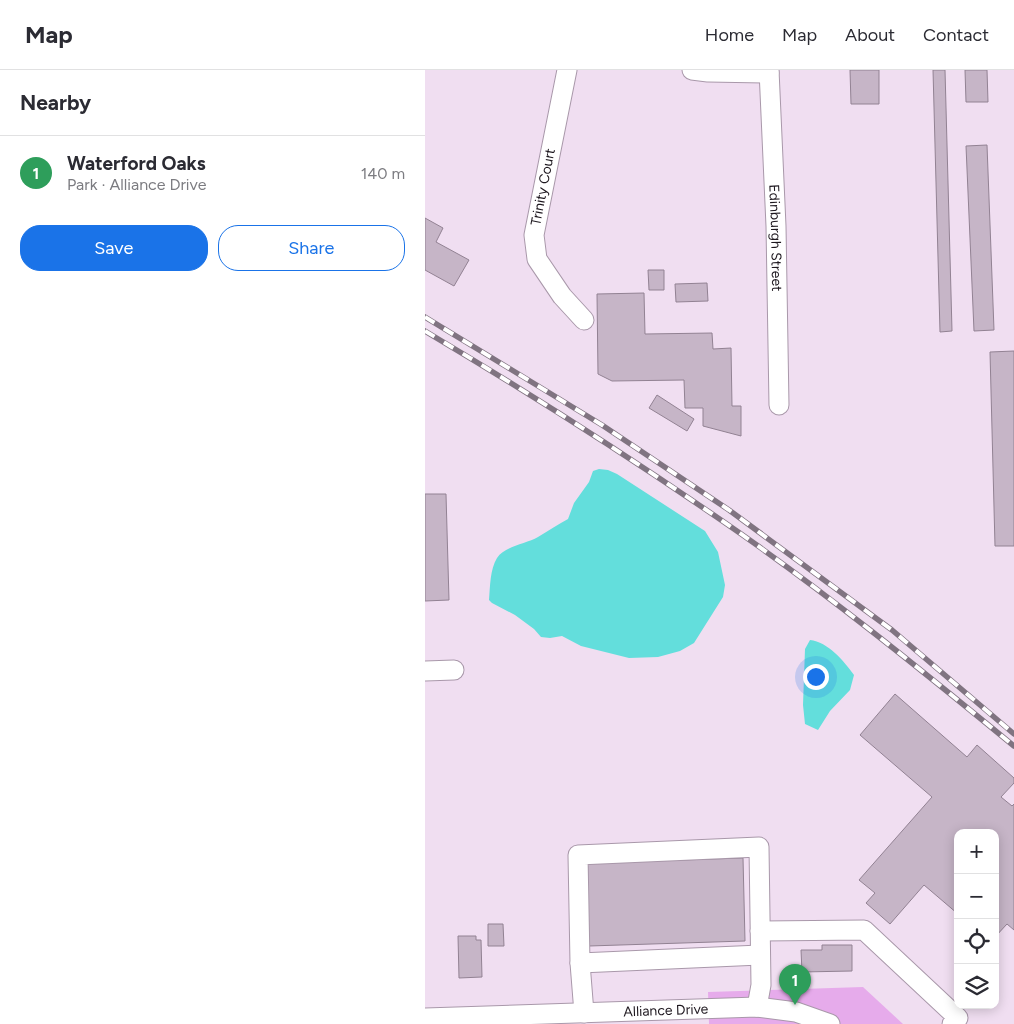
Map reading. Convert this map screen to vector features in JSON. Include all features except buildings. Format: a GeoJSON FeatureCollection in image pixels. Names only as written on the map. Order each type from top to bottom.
{"type":"FeatureCollection","features":[{"type":"Feature","properties":{"kind":"street","name":"Trinity Court"},"geometry":{"type":"LineString","coordinates":[[567,70],[534,235],[537,259],[562,296],[584,320]]}},
{"type":"Feature","properties":{"kind":"street"},"geometry":{"type":"LineString","coordinates":[[692,70],[708,72],[769,71]]}},
{"type":"Feature","properties":{"kind":"street","name":"Edinburgh Street"},"geometry":{"type":"LineString","coordinates":[[769,71],[776,226],[779,405]]}},
{"type":"Feature","properties":{"kind":"street"},"geometry":{"type":"LineString","coordinates":[[425,671],[454,670]]}},
{"type":"Feature","properties":{"kind":"street"},"geometry":{"type":"LineString","coordinates":[[584,1013],[580,963],[579,855],[759,848],[761,985],[757,1007]]}},
{"type":"Feature","properties":{"kind":"street"},"geometry":{"type":"LineString","coordinates":[[760,931],[864,930],[957,1018],[952,1024]]}},
{"type":"Feature","properties":{"kind":"street"},"geometry":{"type":"LineString","coordinates":[[580,963],[760,955]]}},
{"type":"Feature","properties":{"kind":"street","name":"Alliance Drive"},"geometry":{"type":"LineString","coordinates":[[430,1020],[520,1020],[584,1013],[757,1007],[796,1012],[831,1024]]}},
{"type":"Feature","properties":{"kind":"shaded area"},"geometry":{"type":"Polygon","coordinates":[[[599,469],[617,474],[705,531],[718,552],[725,585],[723,597],[694,643],[680,651],[658,657],[629,658],[581,646],[562,636],[541,637],[534,629],[515,615],[489,600],[492,573],[497,558],[510,548],[538,537],[568,519],[574,503],[589,482],[593,471],[599,469]]]}},
{"type":"Feature","properties":{"kind":"shaded area"},"geometry":{"type":"Polygon","coordinates":[[[810,640],[829,648],[854,675],[850,690],[830,711],[818,730],[805,724],[803,705],[805,649],[810,640]]]}},
{"type":"Feature","properties":{"kind":"shaded area"},"geometry":{"type":"Polygon","coordinates":[[[863,987],[903,1024],[709,1024],[708,992],[863,987]]]}},
{"type":"Feature","properties":{"kind":"railway"},"geometry":{"type":"LineString","coordinates":[[425,317],[602,425],[729,510],[892,630],[1014,734]]}},
{"type":"Feature","properties":{"kind":"railway"},"geometry":{"type":"LineString","coordinates":[[425,331],[612,447],[759,547],[870,630],[1014,746]]}},
{"type":"Feature","properties":{"kind":"place","name":"Waterford Oaks"},"geometry":{"type":"Point","coordinates":[795,1005]}}]}
